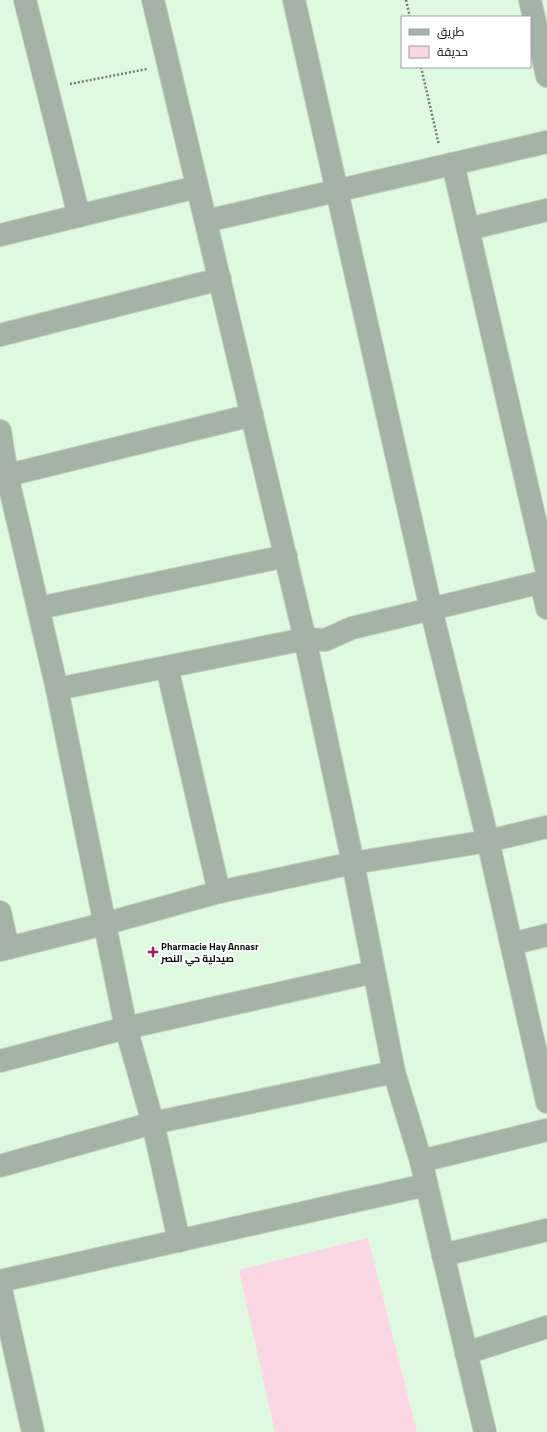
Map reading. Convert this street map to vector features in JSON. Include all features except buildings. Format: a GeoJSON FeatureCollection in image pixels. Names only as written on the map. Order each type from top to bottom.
{"type":"FeatureCollection","features":[{"type":"Feature","properties":{"kind":"street"},"geometry":{"type":"LineString","coordinates":[[25,0],[79,216]]}},
{"type":"Feature","properties":{"kind":"street"},"geometry":{"type":"LineString","coordinates":[[152,0],[220,279],[305,640],[353,864],[394,1072],[421,1161],[484,1432]]}},
{"type":"Feature","properties":{"kind":"street"},"geometry":{"type":"LineString","coordinates":[[294,0],[431,608],[512,944],[540,1032],[547,1102]]}},
{"type":"Feature","properties":{"kind":"street"},"geometry":{"type":"LineString","coordinates":[[530,0],[547,76]]}},
{"type":"Feature","properties":{"kind":"street"},"geometry":{"type":"LineString","coordinates":[[206,221],[547,142]]}},
{"type":"Feature","properties":{"kind":"street"},"geometry":{"type":"LineString","coordinates":[[448,165],[468,229],[545,579],[547,608]]}},
{"type":"Feature","properties":{"kind":"street"},"geometry":{"type":"LineString","coordinates":[[0,235],[197,187]]}},
{"type":"Feature","properties":{"kind":"street"},"geometry":{"type":"LineString","coordinates":[[468,229],[547,210]]}},
{"type":"Feature","properties":{"kind":"street"},"geometry":{"type":"LineString","coordinates":[[0,335],[220,279]]}},
{"type":"Feature","properties":{"kind":"street"},"geometry":{"type":"LineString","coordinates":[[3,476],[252,415]]}},
{"type":"Feature","properties":{"kind":"street"},"geometry":{"type":"LineString","coordinates":[[0,431],[3,476],[39,608],[126,1028],[152,1123],[179,1241]]}},
{"type":"Feature","properties":{"kind":"street"},"geometry":{"type":"LineString","coordinates":[[39,608],[286,556]]}},
{"type":"Feature","properties":{"kind":"street"},"geometry":{"type":"LineString","coordinates":[[57,689],[305,640],[325,640],[352,628],[545,579]]}},
{"type":"Feature","properties":{"kind":"street"},"geometry":{"type":"LineString","coordinates":[[167,667],[218,892]]}},
{"type":"Feature","properties":{"kind":"street"},"geometry":{"type":"LineString","coordinates":[[0,912],[4,949],[104,924],[218,892],[353,864],[488,841],[547,827]]}},
{"type":"Feature","properties":{"kind":"street"},"geometry":{"type":"LineString","coordinates":[[512,944],[547,935]]}},
{"type":"Feature","properties":{"kind":"street"},"geometry":{"type":"LineString","coordinates":[[0,1061],[126,1028],[374,972]]}},
{"type":"Feature","properties":{"kind":"street"},"geometry":{"type":"LineString","coordinates":[[0,1166],[152,1123],[394,1072]]}},
{"type":"Feature","properties":{"kind":"street"},"geometry":{"type":"LineString","coordinates":[[421,1161],[547,1130]]}},
{"type":"Feature","properties":{"kind":"street"},"geometry":{"type":"LineString","coordinates":[[0,1281],[426,1185]]}},
{"type":"Feature","properties":{"kind":"street"},"geometry":{"type":"LineString","coordinates":[[443,1256],[547,1230]]}},
{"type":"Feature","properties":{"kind":"street"},"geometry":{"type":"LineString","coordinates":[[0,1285],[33,1432]]}},
{"type":"Feature","properties":{"kind":"street"},"geometry":{"type":"LineString","coordinates":[[466,1353],[547,1327]]}},
{"type":"Feature","properties":{"kind":"path"},"geometry":{"type":"LineString","coordinates":[[406,0],[410,16]]}},
{"type":"Feature","properties":{"kind":"path"},"geometry":{"type":"LineString","coordinates":[[48,88],[168,65]]}},
{"type":"Feature","properties":{"kind":"path"},"geometry":{"type":"LineString","coordinates":[[421,68],[448,165]]}},
{"type":"Feature","properties":{"kind":"green space"},"geometry":{"type":"Polygon","coordinates":[[[368,1238],[417,1432],[275,1432],[239,1270],[368,1238]]]}},
{"type":"Feature","properties":{"kind":"place","name":"Pharmacie Hay Annasr صيدلية حي النصر"},"geometry":{"type":"Point","coordinates":[153,952]}}]}
